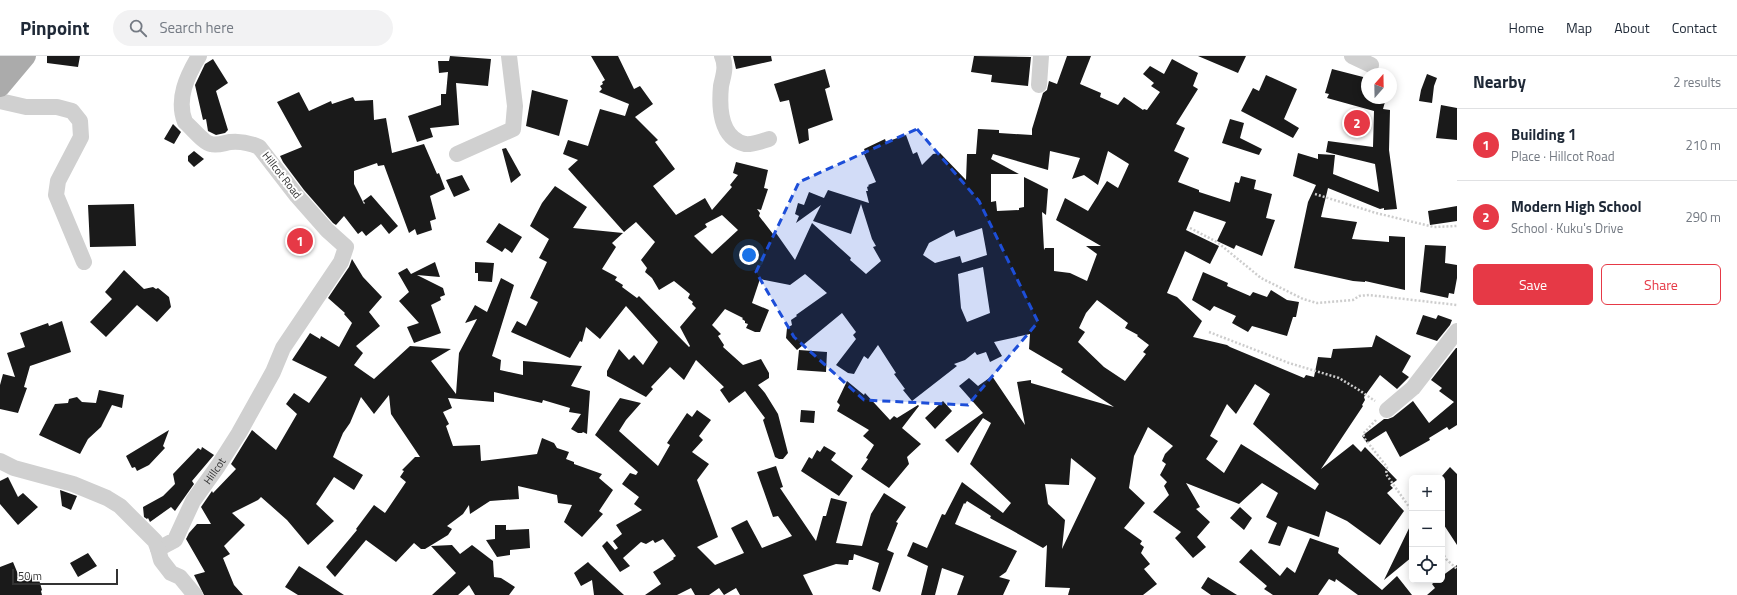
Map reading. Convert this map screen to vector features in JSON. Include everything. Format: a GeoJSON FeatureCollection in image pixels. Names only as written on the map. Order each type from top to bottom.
{"type":"FeatureCollection","features":[{"type":"Feature","properties":{"kind":"main road"},"geometry":{"type":"LineString","coordinates":[[0,62],[5,56]]}},
{"type":"Feature","properties":{"kind":"main road"},"geometry":{"type":"LineString","coordinates":[[0,87],[26,56]]}},
{"type":"Feature","properties":{"kind":"street","name":"Hillcot Road"},"geometry":{"type":"LineString","coordinates":[[199,56],[188,74],[183,92],[181,108],[185,122],[194,129],[204,141],[211,144],[232,142],[252,144],[259,147],[297,196],[327,230]]}},
{"type":"Feature","properties":{"kind":"street"},"geometry":{"type":"LineString","coordinates":[[456,154],[513,129],[515,106],[509,56]]}},
{"type":"Feature","properties":{"kind":"street"},"geometry":{"type":"LineString","coordinates":[[722,56],[724,60],[725,75],[721,86],[721,106],[722,119],[726,131],[736,140],[746,144],[769,139]]}},
{"type":"Feature","properties":{"kind":"street"},"geometry":{"type":"LineString","coordinates":[[1039,85],[1041,56]]}},
{"type":"Feature","properties":{"kind":"street"},"geometry":{"type":"LineString","coordinates":[[1352,56],[1371,65]]}},
{"type":"Feature","properties":{"kind":"street"},"geometry":{"type":"LineString","coordinates":[[0,101],[26,107],[57,107],[72,112],[80,121],[81,137],[58,181],[56,195],[84,262]]}},
{"type":"Feature","properties":{"kind":"street","name":"Hillcot"},"geometry":{"type":"LineString","coordinates":[[158,549],[175,540],[193,501],[239,433],[273,372],[283,348],[341,262],[346,247],[327,230]]}},
{"type":"Feature","properties":{"kind":"street"},"geometry":{"type":"LineString","coordinates":[[1387,410],[1413,388],[1457,331]]}},
{"type":"Feature","properties":{"kind":"street"},"geometry":{"type":"LineString","coordinates":[[0,461],[14,468],[73,484],[107,498],[120,506],[155,541],[161,560],[171,573],[180,577],[195,595]]}},
{"type":"Feature","properties":{"kind":"path"},"geometry":{"type":"LineString","coordinates":[[1315,194],[1376,213],[1434,227],[1457,226]]}},
{"type":"Feature","properties":{"kind":"path"},"geometry":{"type":"LineString","coordinates":[[1190,228],[1217,242],[1261,278],[1303,299],[1317,303],[1353,300],[1359,296],[1369,295],[1399,297],[1457,305]]}},
{"type":"Feature","properties":{"kind":"path"},"geometry":{"type":"LineString","coordinates":[[1209,332],[1289,363],[1339,378],[1387,410],[1363,434],[1365,439],[1387,467],[1386,474],[1409,507]]}},
{"type":"Feature","properties":{"kind":"path"},"geometry":{"type":"LineString","coordinates":[[1445,557],[1457,569]]}},
{"type":"Feature","properties":{"kind":"highlighted area"},"geometry":{"type":"Polygon","coordinates":[[[917,129],[979,201],[1038,322],[968,405],[864,400],[794,337],[756,272],[799,182],[917,129]]]}},
{"type":"Feature","properties":{"kind":"building"},"geometry":{"type":"Polygon","coordinates":[[[47,56],[80,56],[78,67],[47,63],[47,56]]]}},
{"type":"Feature","properties":{"kind":"building"},"geometry":{"type":"Polygon","coordinates":[[[450,56],[491,59],[488,86],[456,83],[459,125],[430,128],[433,137],[417,142],[408,116],[441,105],[441,94],[446,94],[448,72],[439,73],[438,61],[449,61],[450,56]]]}},
{"type":"Feature","properties":{"kind":"building"},"geometry":{"type":"Polygon","coordinates":[[[591,56],[618,56],[634,89],[640,86],[653,104],[635,117],[658,140],[655,142],[675,169],[653,186],[676,215],[705,198],[712,210],[732,187],[730,185],[738,175],[733,173],[736,162],[768,170],[764,188],[768,189],[761,210],[757,209],[760,213],[759,216],[773,234],[776,233],[795,260],[812,223],[851,258],[850,260],[866,274],[881,261],[873,247],[876,246],[872,239],[861,204],[851,234],[813,221],[821,205],[796,223],[799,216],[795,214],[798,203],[804,205],[809,192],[824,198],[828,190],[869,203],[866,191],[868,191],[867,187],[869,186],[868,185],[876,182],[864,154],[866,154],[864,149],[885,139],[886,142],[906,135],[913,154],[917,152],[922,165],[933,154],[940,153],[966,180],[967,154],[976,154],[978,129],[999,130],[999,133],[1032,135],[1032,129],[1043,93],[1047,90],[1049,81],[1057,84],[1067,56],[1091,56],[1080,84],[1101,93],[1100,97],[1118,105],[1124,97],[1143,110],[1147,110],[1160,92],[1151,86],[1154,83],[1143,74],[1150,66],[1164,74],[1172,59],[1198,73],[1193,86],[1198,89],[1176,124],[1185,128],[1174,151],[1189,158],[1178,182],[1199,190],[1199,192],[1230,202],[1235,182],[1239,183],[1241,176],[1256,180],[1254,189],[1272,194],[1266,218],[1275,220],[1262,256],[1236,245],[1234,249],[1217,241],[1226,222],[1194,211],[1186,230],[1219,246],[1210,264],[1185,251],[1167,293],[1177,297],[1202,321],[1193,337],[1227,345],[1304,378],[1306,375],[1314,377],[1318,357],[1331,358],[1333,349],[1372,347],[1376,335],[1411,356],[1402,372],[1409,377],[1397,389],[1380,375],[1364,397],[1365,400],[1362,405],[1363,406],[1321,469],[1353,444],[1361,452],[1365,447],[1397,480],[1390,485],[1393,488],[1387,493],[1404,511],[1380,545],[1347,521],[1326,511],[1319,537],[1288,526],[1280,546],[1268,543],[1277,523],[1266,517],[1278,493],[1262,483],[1239,504],[1186,483],[1200,507],[1196,509],[1210,522],[1197,537],[1206,547],[1193,558],[1175,538],[1181,532],[1153,512],[1169,495],[1164,486],[1167,482],[1160,475],[1166,464],[1162,461],[1165,454],[1173,446],[1148,427],[1134,456],[1129,488],[1145,503],[1124,528],[1142,541],[1140,544],[1144,547],[1141,553],[1150,564],[1144,569],[1157,584],[1143,595],[1068,595],[1070,588],[1045,587],[1047,545],[1043,548],[990,518],[991,516],[967,501],[965,504],[964,503],[955,524],[1017,551],[1006,572],[999,577],[1010,580],[1003,595],[957,595],[964,576],[942,568],[935,595],[921,595],[928,566],[907,556],[913,542],[927,548],[942,514],[945,515],[962,482],[1003,513],[1011,503],[970,464],[991,423],[983,418],[958,453],[945,440],[983,413],[959,386],[969,378],[978,386],[992,376],[1025,425],[1017,382],[1031,380],[1031,383],[1114,407],[1061,372],[1063,369],[1029,349],[1030,334],[994,342],[1002,356],[990,362],[986,352],[977,355],[975,352],[965,360],[954,364],[957,366],[912,401],[903,390],[905,389],[894,374],[896,373],[878,345],[868,359],[864,356],[854,374],[848,373],[836,365],[856,339],[853,335],[856,332],[842,313],[797,350],[786,338],[787,328],[792,325],[791,320],[827,293],[805,274],[790,285],[760,279],[752,303],[769,310],[760,332],[755,332],[746,328],[748,324],[745,323],[742,319],[743,318],[725,309],[712,325],[721,334],[718,336],[724,345],[723,347],[743,365],[761,359],[769,373],[769,378],[758,385],[765,393],[778,414],[788,453],[783,459],[775,457],[763,420],[765,418],[745,391],[729,403],[720,390],[724,387],[696,360],[684,380],[670,367],[651,387],[653,389],[646,397],[607,376],[607,371],[619,349],[629,360],[634,355],[643,365],[658,342],[626,306],[600,339],[586,327],[582,342],[580,341],[570,358],[511,332],[517,321],[526,326],[538,302],[530,298],[547,262],[539,258],[549,239],[530,226],[542,203],[555,186],[587,207],[573,228],[623,233],[612,243],[616,247],[602,269],[617,277],[615,280],[637,298],[639,296],[689,347],[690,346],[680,327],[696,308],[692,304],[693,302],[688,298],[690,294],[674,281],[659,290],[652,278],[645,272],[647,268],[641,260],[655,242],[636,222],[624,232],[568,169],[578,160],[563,154],[568,140],[588,146],[600,109],[625,116],[629,104],[599,92],[602,89],[600,86],[603,84],[602,82],[605,80],[591,56]],[[1050,151],[1048,170],[993,154],[991,159],[1019,174],[991,174],[991,202],[996,201],[997,211],[1019,210],[1019,208],[1024,207],[1024,177],[1048,189],[1046,215],[1042,212],[1044,250],[1045,248],[1054,248],[1054,271],[1070,273],[1087,281],[1097,254],[1086,246],[1101,246],[1056,220],[1065,198],[1088,211],[1107,181],[1118,188],[1129,164],[1108,151],[1098,185],[1084,175],[1072,179],[1080,158],[1050,151]],[[722,215],[705,224],[707,227],[694,236],[712,254],[738,230],[722,215]],[[982,228],[956,237],[954,230],[929,243],[923,255],[935,263],[960,256],[962,263],[987,255],[982,228]],[[983,267],[958,274],[961,308],[967,322],[990,313],[983,267]],[[1097,300],[1086,313],[1079,328],[1085,332],[1078,342],[1104,367],[1125,381],[1146,354],[1143,352],[1149,345],[1137,336],[1138,335],[1125,328],[1128,323],[1097,300]],[[1255,384],[1236,414],[1227,404],[1210,436],[1218,441],[1206,459],[1224,473],[1241,444],[1315,490],[1319,484],[1253,424],[1270,394],[1255,384]],[[1071,458],[1069,485],[1045,484],[1048,504],[1065,520],[1062,549],[1096,478],[1071,458]]]}},
{"type":"Feature","properties":{"kind":"building"},"geometry":{"type":"Polygon","coordinates":[[[733,56],[771,56],[772,61],[736,69],[733,56]]]}},
{"type":"Feature","properties":{"kind":"building"},"geometry":{"type":"Polygon","coordinates":[[[974,56],[1031,57],[1028,86],[991,82],[992,75],[971,72],[974,56]]]}},
{"type":"Feature","properties":{"kind":"building"},"geometry":{"type":"Polygon","coordinates":[[[1198,56],[1246,56],[1238,73],[1198,56]]]}},
{"type":"Feature","properties":{"kind":"building"},"geometry":{"type":"Polygon","coordinates":[[[213,59],[228,83],[216,91],[228,130],[225,133],[216,135],[208,131],[206,119],[203,120],[195,85],[205,64],[213,59]]]}},
{"type":"Feature","properties":{"kind":"building"},"geometry":{"type":"Polygon","coordinates":[[[825,69],[830,87],[825,89],[833,120],[808,129],[809,140],[799,144],[789,100],[780,102],[774,84],[825,69]]]}},
{"type":"Feature","properties":{"kind":"building"},"geometry":{"type":"Polygon","coordinates":[[[1332,69],[1361,76],[1361,104],[1384,104],[1383,109],[1390,110],[1389,150],[1397,209],[1380,209],[1328,188],[1321,217],[1357,222],[1352,239],[1389,242],[1389,236],[1405,237],[1405,290],[1365,281],[1353,281],[1294,268],[1308,202],[1316,185],[1293,176],[1298,153],[1318,159],[1318,154],[1335,155],[1333,174],[1379,192],[1375,164],[1326,152],[1328,141],[1373,147],[1374,111],[1327,98],[1329,94],[1325,93],[1332,69]]]}},
{"type":"Feature","properties":{"kind":"building"},"geometry":{"type":"Polygon","coordinates":[[[1427,74],[1437,78],[1434,86],[1432,103],[1419,101],[1421,90],[1427,74]]]}},
{"type":"Feature","properties":{"kind":"building"},"geometry":{"type":"Polygon","coordinates":[[[1266,75],[1297,89],[1284,119],[1299,128],[1293,138],[1241,111],[1253,88],[1259,91],[1266,75]]]}},
{"type":"Feature","properties":{"kind":"building"},"geometry":{"type":"Polygon","coordinates":[[[532,90],[568,100],[559,136],[526,126],[532,90]]]}},
{"type":"Feature","properties":{"kind":"building"},"geometry":{"type":"Polygon","coordinates":[[[299,92],[309,111],[331,101],[332,104],[353,97],[355,101],[373,100],[374,120],[386,118],[392,153],[424,144],[437,174],[439,173],[445,189],[430,196],[436,219],[430,221],[432,230],[417,235],[415,229],[409,233],[384,165],[378,166],[377,163],[354,171],[354,184],[364,204],[365,203],[363,201],[371,195],[398,226],[389,234],[381,224],[366,236],[362,231],[358,234],[344,216],[336,225],[333,223],[304,190],[280,156],[302,147],[277,102],[299,92]]]}},
{"type":"Feature","properties":{"kind":"building"},"geometry":{"type":"Polygon","coordinates":[[[1441,105],[1457,108],[1457,140],[1436,138],[1441,105]]]}},
{"type":"Feature","properties":{"kind":"building"},"geometry":{"type":"Polygon","coordinates":[[[1230,119],[1244,123],[1240,138],[1262,149],[1259,155],[1222,143],[1230,119]]]}},
{"type":"Feature","properties":{"kind":"building"},"geometry":{"type":"Polygon","coordinates":[[[173,124],[181,132],[174,144],[164,139],[173,124]]]}},
{"type":"Feature","properties":{"kind":"building"},"geometry":{"type":"Polygon","coordinates":[[[506,148],[521,175],[511,183],[502,149],[506,148]]]}},
{"type":"Feature","properties":{"kind":"building"},"geometry":{"type":"Polygon","coordinates":[[[194,151],[204,159],[194,167],[188,161],[188,156],[194,151]]]}},
{"type":"Feature","properties":{"kind":"building"},"geometry":{"type":"Polygon","coordinates":[[[462,175],[470,190],[454,197],[446,180],[462,175]]]}},
{"type":"Feature","properties":{"kind":"building"},"geometry":{"type":"Polygon","coordinates":[[[134,204],[136,246],[90,247],[88,205],[134,204]]]}},
{"type":"Feature","properties":{"kind":"building"},"geometry":{"type":"Polygon","coordinates":[[[1457,206],[1457,221],[1430,225],[1428,211],[1457,206]]]}},
{"type":"Feature","properties":{"kind":"building"},"geometry":{"type":"Polygon","coordinates":[[[499,223],[522,237],[512,253],[505,248],[502,252],[486,242],[499,223]]]}},
{"type":"Feature","properties":{"kind":"building"},"geometry":{"type":"Polygon","coordinates":[[[300,230],[312,240],[299,253],[287,242],[300,230]]]}},
{"type":"Feature","properties":{"kind":"building"},"geometry":{"type":"Polygon","coordinates":[[[1425,245],[1446,246],[1445,263],[1457,265],[1457,278],[1454,294],[1449,293],[1448,298],[1420,292],[1425,245]]]}},
{"type":"Feature","properties":{"kind":"building"},"geometry":{"type":"Polygon","coordinates":[[[352,259],[363,277],[382,297],[369,312],[380,326],[356,346],[363,353],[354,365],[374,379],[410,346],[451,349],[431,361],[456,394],[459,353],[477,319],[465,323],[475,305],[487,312],[501,278],[514,285],[492,356],[501,360],[500,370],[523,375],[523,361],[582,366],[571,386],[590,391],[587,434],[583,432],[578,433],[571,429],[581,414],[569,412],[570,408],[543,400],[542,403],[494,392],[494,402],[448,398],[452,408],[443,412],[449,424],[446,426],[453,446],[480,445],[481,461],[537,454],[542,438],[554,443],[557,448],[569,452],[566,459],[574,462],[574,464],[602,474],[599,478],[613,490],[599,511],[603,514],[582,537],[564,522],[572,505],[558,503],[557,495],[518,486],[519,499],[490,501],[470,514],[469,505],[463,514],[447,526],[452,529],[448,535],[425,549],[421,549],[414,543],[396,562],[366,540],[335,577],[326,567],[357,530],[356,529],[374,505],[385,513],[406,482],[400,477],[404,471],[402,470],[415,457],[420,457],[391,414],[389,395],[374,414],[361,397],[333,457],[363,475],[354,490],[334,477],[316,504],[334,521],[308,545],[287,520],[261,497],[232,513],[245,525],[224,546],[230,554],[223,558],[234,585],[243,595],[204,595],[194,575],[205,572],[186,539],[197,524],[211,524],[201,507],[212,491],[213,493],[236,469],[231,464],[252,430],[276,450],[297,414],[286,404],[294,393],[309,403],[327,377],[292,360],[310,333],[320,339],[321,336],[339,347],[352,323],[344,314],[345,313],[328,298],[349,267],[352,259]]]}},
{"type":"Feature","properties":{"kind":"building"},"geometry":{"type":"Polygon","coordinates":[[[435,262],[440,277],[417,275],[443,288],[445,295],[440,297],[441,300],[431,305],[441,333],[414,343],[407,327],[419,323],[399,301],[409,292],[398,273],[407,268],[411,274],[435,262]]]}},
{"type":"Feature","properties":{"kind":"building"},"geometry":{"type":"Polygon","coordinates":[[[475,262],[494,263],[492,282],[478,281],[478,273],[475,273],[475,262]]]}},
{"type":"Feature","properties":{"kind":"building"},"geometry":{"type":"Polygon","coordinates":[[[124,270],[144,289],[153,287],[156,289],[158,288],[169,297],[171,307],[157,322],[137,305],[106,337],[90,322],[112,299],[105,292],[124,270]]]}},
{"type":"Feature","properties":{"kind":"building"},"geometry":{"type":"Polygon","coordinates":[[[1203,272],[1228,283],[1227,286],[1250,296],[1253,292],[1267,297],[1271,290],[1287,300],[1299,302],[1296,317],[1293,317],[1287,336],[1252,326],[1248,332],[1232,323],[1236,316],[1214,306],[1210,311],[1192,300],[1203,272]]]}},
{"type":"Feature","properties":{"kind":"building"},"geometry":{"type":"Polygon","coordinates":[[[1423,315],[1436,319],[1438,315],[1452,320],[1450,325],[1437,341],[1416,334],[1423,315]]]}},
{"type":"Feature","properties":{"kind":"building"},"geometry":{"type":"Polygon","coordinates":[[[62,321],[71,352],[30,366],[24,387],[27,388],[18,413],[0,409],[0,385],[3,374],[15,377],[7,353],[25,347],[20,333],[48,323],[49,326],[62,321]]]}},
{"type":"Feature","properties":{"kind":"building"},"geometry":{"type":"Polygon","coordinates":[[[1456,348],[1457,425],[1449,430],[1447,427],[1429,438],[1430,440],[1400,457],[1386,431],[1367,443],[1362,436],[1384,419],[1393,417],[1413,401],[1429,423],[1454,402],[1439,391],[1442,388],[1431,380],[1456,348]]]}},
{"type":"Feature","properties":{"kind":"building"},"geometry":{"type":"Polygon","coordinates":[[[799,350],[827,352],[826,372],[797,370],[799,350]]]}},
{"type":"Feature","properties":{"kind":"building"},"geometry":{"type":"Polygon","coordinates":[[[847,381],[864,395],[865,393],[890,420],[894,416],[897,418],[918,405],[919,406],[902,428],[921,444],[907,457],[909,464],[889,488],[861,469],[868,459],[866,458],[874,445],[863,436],[869,430],[837,411],[840,405],[837,402],[847,381]]]}},
{"type":"Feature","properties":{"kind":"building"},"geometry":{"type":"Polygon","coordinates":[[[99,390],[124,395],[122,408],[112,405],[101,427],[88,439],[80,454],[39,435],[55,404],[68,403],[69,399],[77,397],[82,402],[96,403],[99,390]]]}},
{"type":"Feature","properties":{"kind":"building"},"geometry":{"type":"Polygon","coordinates":[[[620,398],[641,403],[626,420],[619,431],[658,466],[670,445],[667,443],[687,413],[692,417],[697,410],[711,420],[699,436],[703,440],[692,452],[709,464],[697,480],[718,537],[697,547],[715,565],[744,553],[731,528],[747,520],[762,548],[792,536],[778,516],[773,517],[757,472],[776,466],[783,487],[780,488],[816,541],[823,516],[826,516],[831,498],[847,502],[836,543],[862,546],[871,514],[884,493],[906,507],[896,522],[898,523],[887,550],[894,553],[880,592],[872,589],[879,563],[854,554],[853,560],[849,560],[848,565],[836,564],[803,575],[813,595],[740,595],[736,588],[724,595],[719,588],[709,595],[695,595],[691,588],[677,595],[645,595],[661,584],[653,572],[674,559],[673,558],[676,556],[663,539],[655,543],[653,540],[646,544],[641,542],[623,558],[630,566],[620,572],[602,546],[607,541],[615,550],[618,548],[613,541],[622,534],[616,525],[642,510],[634,504],[639,497],[622,484],[630,473],[636,475],[638,472],[595,435],[620,398]]]}},
{"type":"Feature","properties":{"kind":"building"},"geometry":{"type":"Polygon","coordinates":[[[943,401],[952,411],[935,429],[925,418],[943,401]]]}},
{"type":"Feature","properties":{"kind":"building"},"geometry":{"type":"Polygon","coordinates":[[[801,410],[815,411],[814,423],[800,422],[801,410]]]}},
{"type":"Feature","properties":{"kind":"building"},"geometry":{"type":"Polygon","coordinates":[[[169,430],[163,446],[165,448],[149,465],[137,471],[135,467],[132,468],[126,456],[169,430]]]}},
{"type":"Feature","properties":{"kind":"building"},"geometry":{"type":"Polygon","coordinates":[[[824,446],[836,453],[831,460],[853,476],[839,496],[801,471],[809,457],[812,459],[817,450],[820,452],[824,446]]]}},
{"type":"Feature","properties":{"kind":"building"},"geometry":{"type":"Polygon","coordinates":[[[202,447],[214,455],[192,481],[194,484],[175,511],[171,507],[150,522],[148,518],[147,519],[144,517],[143,507],[163,496],[175,484],[173,474],[198,448],[201,450],[202,447]]]}},
{"type":"Feature","properties":{"kind":"building"},"geometry":{"type":"Polygon","coordinates":[[[1450,467],[1457,474],[1457,545],[1445,527],[1445,475],[1443,475],[1450,467]]]}},
{"type":"Feature","properties":{"kind":"building"},"geometry":{"type":"Polygon","coordinates":[[[8,477],[18,497],[23,493],[38,507],[18,525],[0,504],[0,481],[8,477]]]}},
{"type":"Feature","properties":{"kind":"building"},"geometry":{"type":"Polygon","coordinates":[[[60,490],[77,496],[71,510],[62,506],[60,490]]]}},
{"type":"Feature","properties":{"kind":"building"},"geometry":{"type":"Polygon","coordinates":[[[1240,507],[1252,518],[1244,530],[1230,518],[1240,507]]]}},
{"type":"Feature","properties":{"kind":"building"},"geometry":{"type":"Polygon","coordinates":[[[495,525],[506,525],[506,530],[529,529],[530,548],[510,550],[510,555],[497,557],[486,540],[495,539],[495,525]]]}},
{"type":"Feature","properties":{"kind":"building"},"geometry":{"type":"Polygon","coordinates":[[[1409,528],[1409,559],[1384,580],[1409,528]]]}},
{"type":"Feature","properties":{"kind":"building"},"geometry":{"type":"Polygon","coordinates":[[[1310,538],[1339,548],[1338,553],[1382,590],[1397,576],[1412,595],[1358,595],[1336,579],[1335,582],[1329,579],[1318,595],[1273,595],[1264,589],[1267,586],[1239,562],[1251,549],[1280,576],[1287,567],[1295,573],[1310,538]]]}},
{"type":"Feature","properties":{"kind":"building"},"geometry":{"type":"Polygon","coordinates":[[[452,545],[460,554],[472,545],[493,561],[494,577],[501,578],[515,587],[509,595],[475,595],[469,585],[458,595],[432,595],[456,573],[431,546],[452,545]]]}},
{"type":"Feature","properties":{"kind":"building"},"geometry":{"type":"Polygon","coordinates":[[[88,553],[97,566],[78,577],[70,563],[88,553]]]}},
{"type":"Feature","properties":{"kind":"building"},"geometry":{"type":"Polygon","coordinates":[[[13,562],[20,579],[31,574],[32,576],[38,576],[42,595],[0,595],[0,567],[13,562]]]}},
{"type":"Feature","properties":{"kind":"building"},"geometry":{"type":"Polygon","coordinates":[[[588,562],[624,595],[594,595],[592,580],[581,586],[574,573],[588,562]]]}},
{"type":"Feature","properties":{"kind":"building"},"geometry":{"type":"Polygon","coordinates":[[[1457,565],[1457,595],[1427,595],[1435,588],[1432,584],[1433,583],[1445,583],[1445,574],[1457,565]]]}},
{"type":"Feature","properties":{"kind":"building"},"geometry":{"type":"Polygon","coordinates":[[[299,566],[344,595],[298,595],[285,587],[299,566]]]}},
{"type":"Feature","properties":{"kind":"building"},"geometry":{"type":"Polygon","coordinates":[[[1208,577],[1237,595],[1211,595],[1201,588],[1208,577]]]}},
{"type":"Feature","properties":{"kind":"place","name":"Modern High School"},"geometry":{"type":"Point","coordinates":[1357,123]}},
{"type":"Feature","properties":{"kind":"place","name":"Building 1"},"geometry":{"type":"Point","coordinates":[300,241]}}]}
